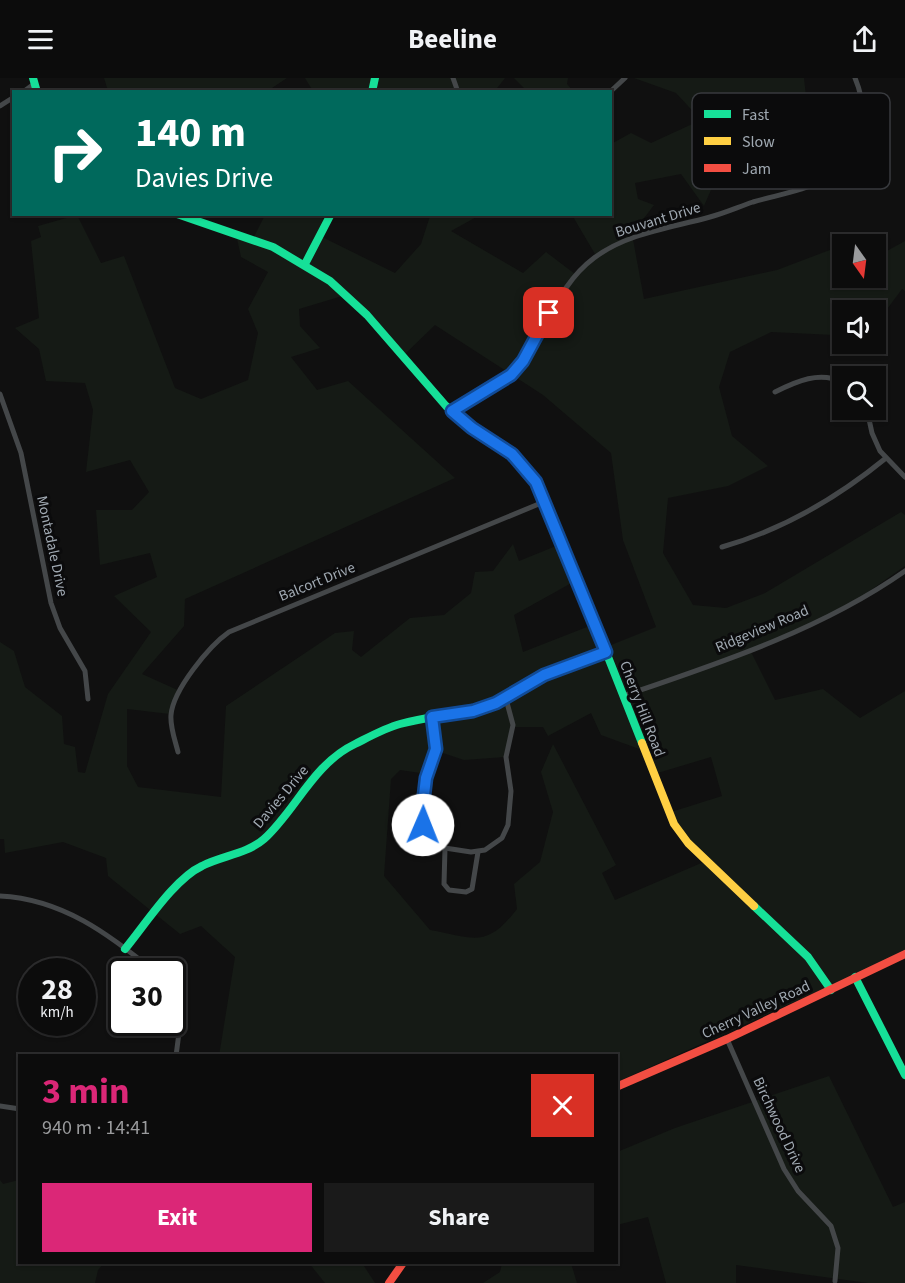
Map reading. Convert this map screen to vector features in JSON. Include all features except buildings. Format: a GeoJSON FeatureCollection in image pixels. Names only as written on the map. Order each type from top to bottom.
{"type":"FeatureCollection","features":[{"type":"Feature","properties":{"kind":"street"},"geometry":{"type":"LineString","coordinates":[[612,90],[625,78]]}},
{"type":"Feature","properties":{"kind":"street","name":"Bouvant Drive"},"geometry":{"type":"LineString","coordinates":[[855,78],[860,93]]}},
{"type":"Feature","properties":{"kind":"street","name":"Bouvant Drive"},"geometry":{"type":"LineString","coordinates":[[452,411],[511,375],[523,361],[565,287],[583,267],[606,250],[631,238],[713,217],[795,189]]}},
{"type":"Feature","properties":{"kind":"street","name":"Cherry Hill Road"},"geometry":{"type":"LineString","coordinates":[[183,216],[255,239],[305,264],[356,304],[452,411],[522,463],[546,501],[669,813],[680,833],[808,957],[831,990]]}},
{"type":"Feature","properties":{"kind":"street"},"geometry":{"type":"LineString","coordinates":[[305,264],[330,216]]}},
{"type":"Feature","properties":{"kind":"street"},"geometry":{"type":"LineString","coordinates":[[775,392],[811,377],[832,379]]}},
{"type":"Feature","properties":{"kind":"street","name":"Montadale Drive"},"geometry":{"type":"LineString","coordinates":[[0,394],[21,453],[51,603],[60,628],[85,671],[88,699]]}},
{"type":"Feature","properties":{"kind":"street"},"geometry":{"type":"LineString","coordinates":[[870,420],[875,442],[886,458],[905,477]]}},
{"type":"Feature","properties":{"kind":"street"},"geometry":{"type":"LineString","coordinates":[[722,547],[759,536],[784,525],[859,479],[886,458]]}},
{"type":"Feature","properties":{"kind":"street","name":"Balcort Drive"},"geometry":{"type":"LineString","coordinates":[[178,752],[171,720],[172,706],[203,656],[221,637],[238,627],[546,501]]}},
{"type":"Feature","properties":{"kind":"street","name":"Ridgeview Road"},"geometry":{"type":"LineString","coordinates":[[623,696],[774,641],[875,591],[905,571]]}},
{"type":"Feature","properties":{"kind":"street","name":"Davies Drive"},"geometry":{"type":"LineString","coordinates":[[125,949],[186,876],[201,866],[250,848],[264,839],[303,788],[339,754],[382,730],[432,717],[473,711],[507,699],[548,674],[606,652]]}},
{"type":"Feature","properties":{"kind":"street"},"geometry":{"type":"LineString","coordinates":[[432,717],[436,749],[426,778],[422,819],[429,837],[446,848],[478,852],[496,843],[508,825],[511,791],[506,757],[513,725],[507,699]]}},
{"type":"Feature","properties":{"kind":"street"},"geometry":{"type":"LineString","coordinates":[[446,848],[444,884],[449,890],[472,890],[478,852]]}},
{"type":"Feature","properties":{"kind":"street"},"geometry":{"type":"LineString","coordinates":[[0,896],[30,900],[62,909],[92,924],[137,958]]}},
{"type":"Feature","properties":{"kind":"street","name":"Cherry Valley Road"},"geometry":{"type":"LineString","coordinates":[[618,1086],[727,1039],[905,954]]}},
{"type":"Feature","properties":{"kind":"street"},"geometry":{"type":"LineString","coordinates":[[855,977],[905,1075]]}},
{"type":"Feature","properties":{"kind":"street"},"geometry":{"type":"LineString","coordinates":[[176,1054],[179,1036]]}},
{"type":"Feature","properties":{"kind":"street","name":"Birchwood Drive"},"geometry":{"type":"LineString","coordinates":[[727,1039],[784,1169],[798,1191],[831,1227],[838,1248],[835,1281]]}},
{"type":"Feature","properties":{"kind":"street"},"geometry":{"type":"LineString","coordinates":[[0,1106],[18,1109]]}},
{"type":"Feature","properties":{"kind":"street"},"geometry":{"type":"LineString","coordinates":[[389,1283],[402,1264]]}},
{"type":"Feature","properties":{"kind":"shaded area"},"geometry":{"type":"Polygon","coordinates":[[[104,78],[287,78],[269,90],[108,90],[104,78]]]}},
{"type":"Feature","properties":{"kind":"shaded area"},"geometry":{"type":"Polygon","coordinates":[[[305,78],[505,78],[496,90],[312,90],[305,78]]]}},
{"type":"Feature","properties":{"kind":"shaded area"},"geometry":{"type":"Polygon","coordinates":[[[514,78],[568,78],[567,84],[572,90],[526,90],[514,78]]]}},
{"type":"Feature","properties":{"kind":"shaded area"},"geometry":{"type":"Polygon","coordinates":[[[634,78],[804,78],[806,93],[692,93],[692,110],[676,93],[634,78]]]}},
{"type":"Feature","properties":{"kind":"shaded area"},"geometry":{"type":"Polygon","coordinates":[[[692,124],[692,189],[711,189],[704,206],[681,174],[635,183],[638,199],[654,205],[632,234],[644,299],[777,270],[832,249],[832,288],[886,288],[886,251],[905,241],[905,291],[902,289],[886,311],[886,300],[832,300],[832,335],[771,332],[730,352],[719,387],[732,436],[768,466],[728,486],[668,498],[663,553],[693,605],[726,608],[765,593],[901,512],[905,515],[905,566],[848,606],[751,652],[775,700],[823,689],[860,718],[905,691],[905,956],[852,976],[618,1082],[618,1054],[219,1054],[235,957],[201,926],[180,934],[108,876],[106,858],[63,842],[5,853],[4,839],[0,839],[0,642],[14,651],[25,687],[62,716],[64,744],[75,747],[78,772],[85,773],[108,694],[151,632],[114,596],[157,577],[150,553],[100,565],[96,510],[132,510],[149,492],[130,460],[86,472],[93,410],[85,383],[46,381],[39,349],[15,328],[39,318],[31,241],[41,237],[38,226],[78,216],[101,263],[124,256],[175,388],[201,399],[248,380],[258,333],[248,309],[268,272],[241,257],[236,234],[253,239],[264,216],[318,216],[326,220],[318,235],[395,273],[421,244],[430,216],[478,216],[451,231],[523,273],[546,252],[575,274],[595,254],[573,216],[612,216],[612,143],[631,133],[651,143],[692,124]],[[349,294],[299,309],[300,326],[320,348],[291,357],[317,390],[348,381],[455,478],[185,599],[184,626],[142,674],[182,692],[170,714],[127,709],[127,766],[138,787],[221,797],[226,706],[335,633],[354,631],[352,650],[361,657],[410,618],[444,615],[471,593],[475,572],[493,571],[513,544],[519,561],[561,544],[575,581],[514,615],[523,652],[592,625],[601,649],[656,627],[623,540],[611,453],[543,395],[435,325],[405,354],[349,294]],[[591,713],[548,736],[543,727],[514,727],[505,757],[464,760],[437,751],[427,774],[400,770],[391,779],[384,876],[430,930],[479,938],[497,930],[517,909],[514,884],[540,862],[553,812],[541,772],[553,744],[616,865],[602,873],[615,900],[706,861],[668,813],[722,796],[711,757],[651,775],[642,750],[601,735],[591,713]]]}},
{"type":"Feature","properties":{"kind":"shaded area"},"geometry":{"type":"Polygon","coordinates":[[[829,1076],[893,1207],[905,1202],[905,1283],[868,1283],[736,1265],[736,1283],[666,1283],[648,1217],[618,1225],[618,1152],[675,1128],[829,1076]]]}},
{"type":"Feature","properties":{"kind":"shaded area"},"geometry":{"type":"Polygon","coordinates":[[[0,1180],[3,1184],[18,1180],[18,1264],[103,1264],[98,1270],[95,1283],[0,1283],[0,1180]]]}},
{"type":"Feature","properties":{"kind":"shaded area"},"geometry":{"type":"Polygon","coordinates":[[[310,1264],[363,1264],[375,1283],[325,1283],[310,1264]]]}},
{"type":"Feature","properties":{"kind":"shaded area"},"geometry":{"type":"Polygon","coordinates":[[[502,1264],[571,1264],[577,1283],[483,1283],[500,1272],[502,1264]]]}},
{"type":"Feature","properties":{"kind":"traffic: fast"},"geometry":{"type":"LineString","coordinates":[[33,78],[36,90]]}},
{"type":"Feature","properties":{"kind":"traffic: fast"},"geometry":{"type":"LineString","coordinates":[[372,90],[375,78]]}},
{"type":"Feature","properties":{"kind":"traffic: fast"},"geometry":{"type":"LineString","coordinates":[[183,216],[273,247],[330,281],[367,315],[446,406],[517,462],[540,490],[550,510],[642,743]]}},
{"type":"Feature","properties":{"kind":"traffic: fast"},"geometry":{"type":"LineString","coordinates":[[305,264],[330,216]]}},
{"type":"Feature","properties":{"kind":"traffic: fast"},"geometry":{"type":"LineString","coordinates":[[125,949],[160,903],[181,881],[202,866],[250,848],[264,839],[286,815],[316,775],[340,753],[394,726],[473,709],[517,691]]}},
{"type":"Feature","properties":{"kind":"traffic: fast"},"geometry":{"type":"LineString","coordinates":[[754,906],[808,957],[831,990]]}},
{"type":"Feature","properties":{"kind":"traffic: fast"},"geometry":{"type":"LineString","coordinates":[[855,977],[905,1075]]}},
{"type":"Feature","properties":{"kind":"traffic: slow"},"geometry":{"type":"LineString","coordinates":[[517,691],[544,675],[606,652]]}},
{"type":"Feature","properties":{"kind":"traffic: slow"},"geometry":{"type":"LineString","coordinates":[[642,743],[674,824],[688,843],[754,906]]}},
{"type":"Feature","properties":{"kind":"traffic: jam"},"geometry":{"type":"LineString","coordinates":[[618,1086],[727,1039],[905,954]]}},
{"type":"Feature","properties":{"kind":"traffic: jam"},"geometry":{"type":"LineString","coordinates":[[389,1283],[402,1264]]}},
{"type":"Feature","properties":{"kind":"route"},"geometry":{"type":"LineString","coordinates":[[423,825],[422,812],[426,778],[436,749],[432,717],[473,711],[507,699],[544,675],[606,652],[550,510],[536,482],[512,454],[472,428],[452,411],[504,381],[517,369],[549,313]]}}]}
